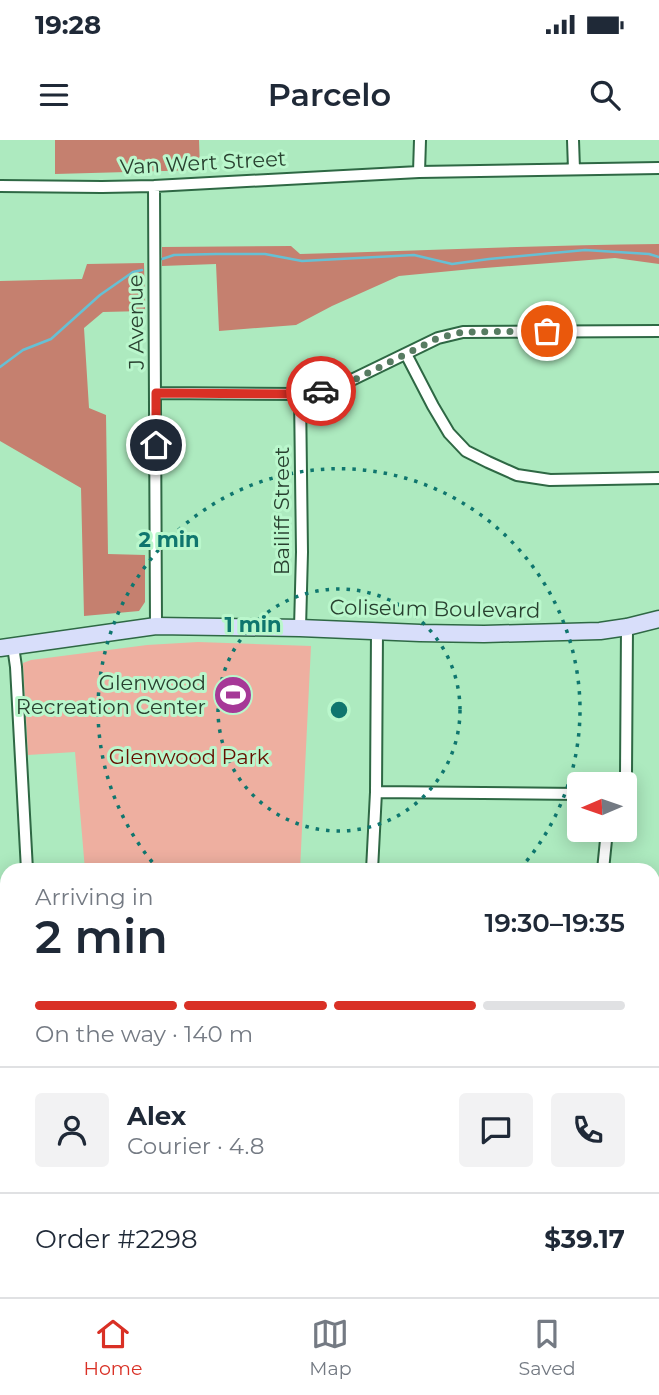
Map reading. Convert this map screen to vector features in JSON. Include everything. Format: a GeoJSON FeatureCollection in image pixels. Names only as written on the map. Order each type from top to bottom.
{"type":"FeatureCollection","features":[{"type":"Feature","properties":{"kind":"main road","name":"Coliseum Boulevard"},"geometry":{"type":"LineString","coordinates":[[7,647],[156,626],[484,634],[600,631],[659,619]]}},
{"type":"Feature","properties":{"kind":"street"},"geometry":{"type":"LineString","coordinates":[[419,172],[420,140]]}},
{"type":"Feature","properties":{"kind":"street"},"geometry":{"type":"LineString","coordinates":[[573,140],[574,169]]}},
{"type":"Feature","properties":{"kind":"street","name":"Van Wert Street"},"geometry":{"type":"LineString","coordinates":[[0,186],[154,186],[419,172],[659,168]]}},
{"type":"Feature","properties":{"kind":"street","name":"J Avenue"},"geometry":{"type":"LineString","coordinates":[[154,186],[156,626]]}},
{"type":"Feature","properties":{"kind":"street"},"geometry":{"type":"LineString","coordinates":[[156,393],[300,394],[333,389],[438,338],[463,332],[659,331]]}},
{"type":"Feature","properties":{"kind":"street"},"geometry":{"type":"LineString","coordinates":[[406,354],[449,433],[466,451],[488,463],[517,475],[550,480],[659,478]]}},
{"type":"Feature","properties":{"kind":"street","name":"Bailiff Street"},"geometry":{"type":"LineString","coordinates":[[300,394],[300,628]]}},
{"type":"Feature","properties":{"kind":"street"},"geometry":{"type":"LineString","coordinates":[[626,772],[627,627]]}},
{"type":"Feature","properties":{"kind":"street"},"geometry":{"type":"LineString","coordinates":[[372,863],[376,792],[377,631]]}},
{"type":"Feature","properties":{"kind":"street"},"geometry":{"type":"LineString","coordinates":[[7,647],[16,667],[27,863]]}},
{"type":"Feature","properties":{"kind":"street"},"geometry":{"type":"LineString","coordinates":[[376,792],[567,794]]}},
{"type":"Feature","properties":{"kind":"street"},"geometry":{"type":"LineString","coordinates":[[604,863],[606,842]]}},
{"type":"Feature","properties":{"kind":"green space","name":"Glenwood Park"},"geometry":{"type":"Polygon","coordinates":[[[198,642],[311,646],[300,863],[84,863],[75,752],[28,755],[23,663],[147,645],[198,642]]]}},
{"type":"Feature","properties":{"kind":"shaded area"},"geometry":{"type":"Polygon","coordinates":[[[55,140],[199,140],[200,170],[55,174],[55,140]]]}},
{"type":"Feature","properties":{"kind":"shaded area"},"geometry":{"type":"Polygon","coordinates":[[[659,244],[659,264],[615,258],[399,276],[296,325],[219,331],[216,264],[162,266],[162,247],[291,246],[300,254],[659,244]]]}},
{"type":"Feature","properties":{"kind":"shaded area"},"geometry":{"type":"Polygon","coordinates":[[[144,263],[145,311],[103,312],[84,328],[89,408],[106,415],[108,554],[145,555],[145,602],[139,611],[84,616],[81,488],[0,441],[0,281],[82,279],[87,264],[144,263]]]}},
{"type":"Feature","properties":{"kind":"waterway"},"geometry":{"type":"LineString","coordinates":[[162,259],[174,255],[265,254],[302,261],[414,255],[452,264],[585,250],[659,257]]}},
{"type":"Feature","properties":{"kind":"waterway"},"geometry":{"type":"LineString","coordinates":[[0,367],[23,350],[51,339],[100,295],[133,272],[142,270]]}},
{"type":"Feature","properties":{"kind":"way so far"},"geometry":{"type":"LineString","coordinates":[[321,391],[356,379],[438,338],[463,332],[547,331]]}},
{"type":"Feature","properties":{"kind":"place","name":"Glenwood Recreation Center"},"geometry":{"type":"Point","coordinates":[233,695]}},
{"type":"Feature","properties":{"kind":"route"},"geometry":{"type":"LineString","coordinates":[[156,445],[156,393],[300,394],[321,391]]}}]}
